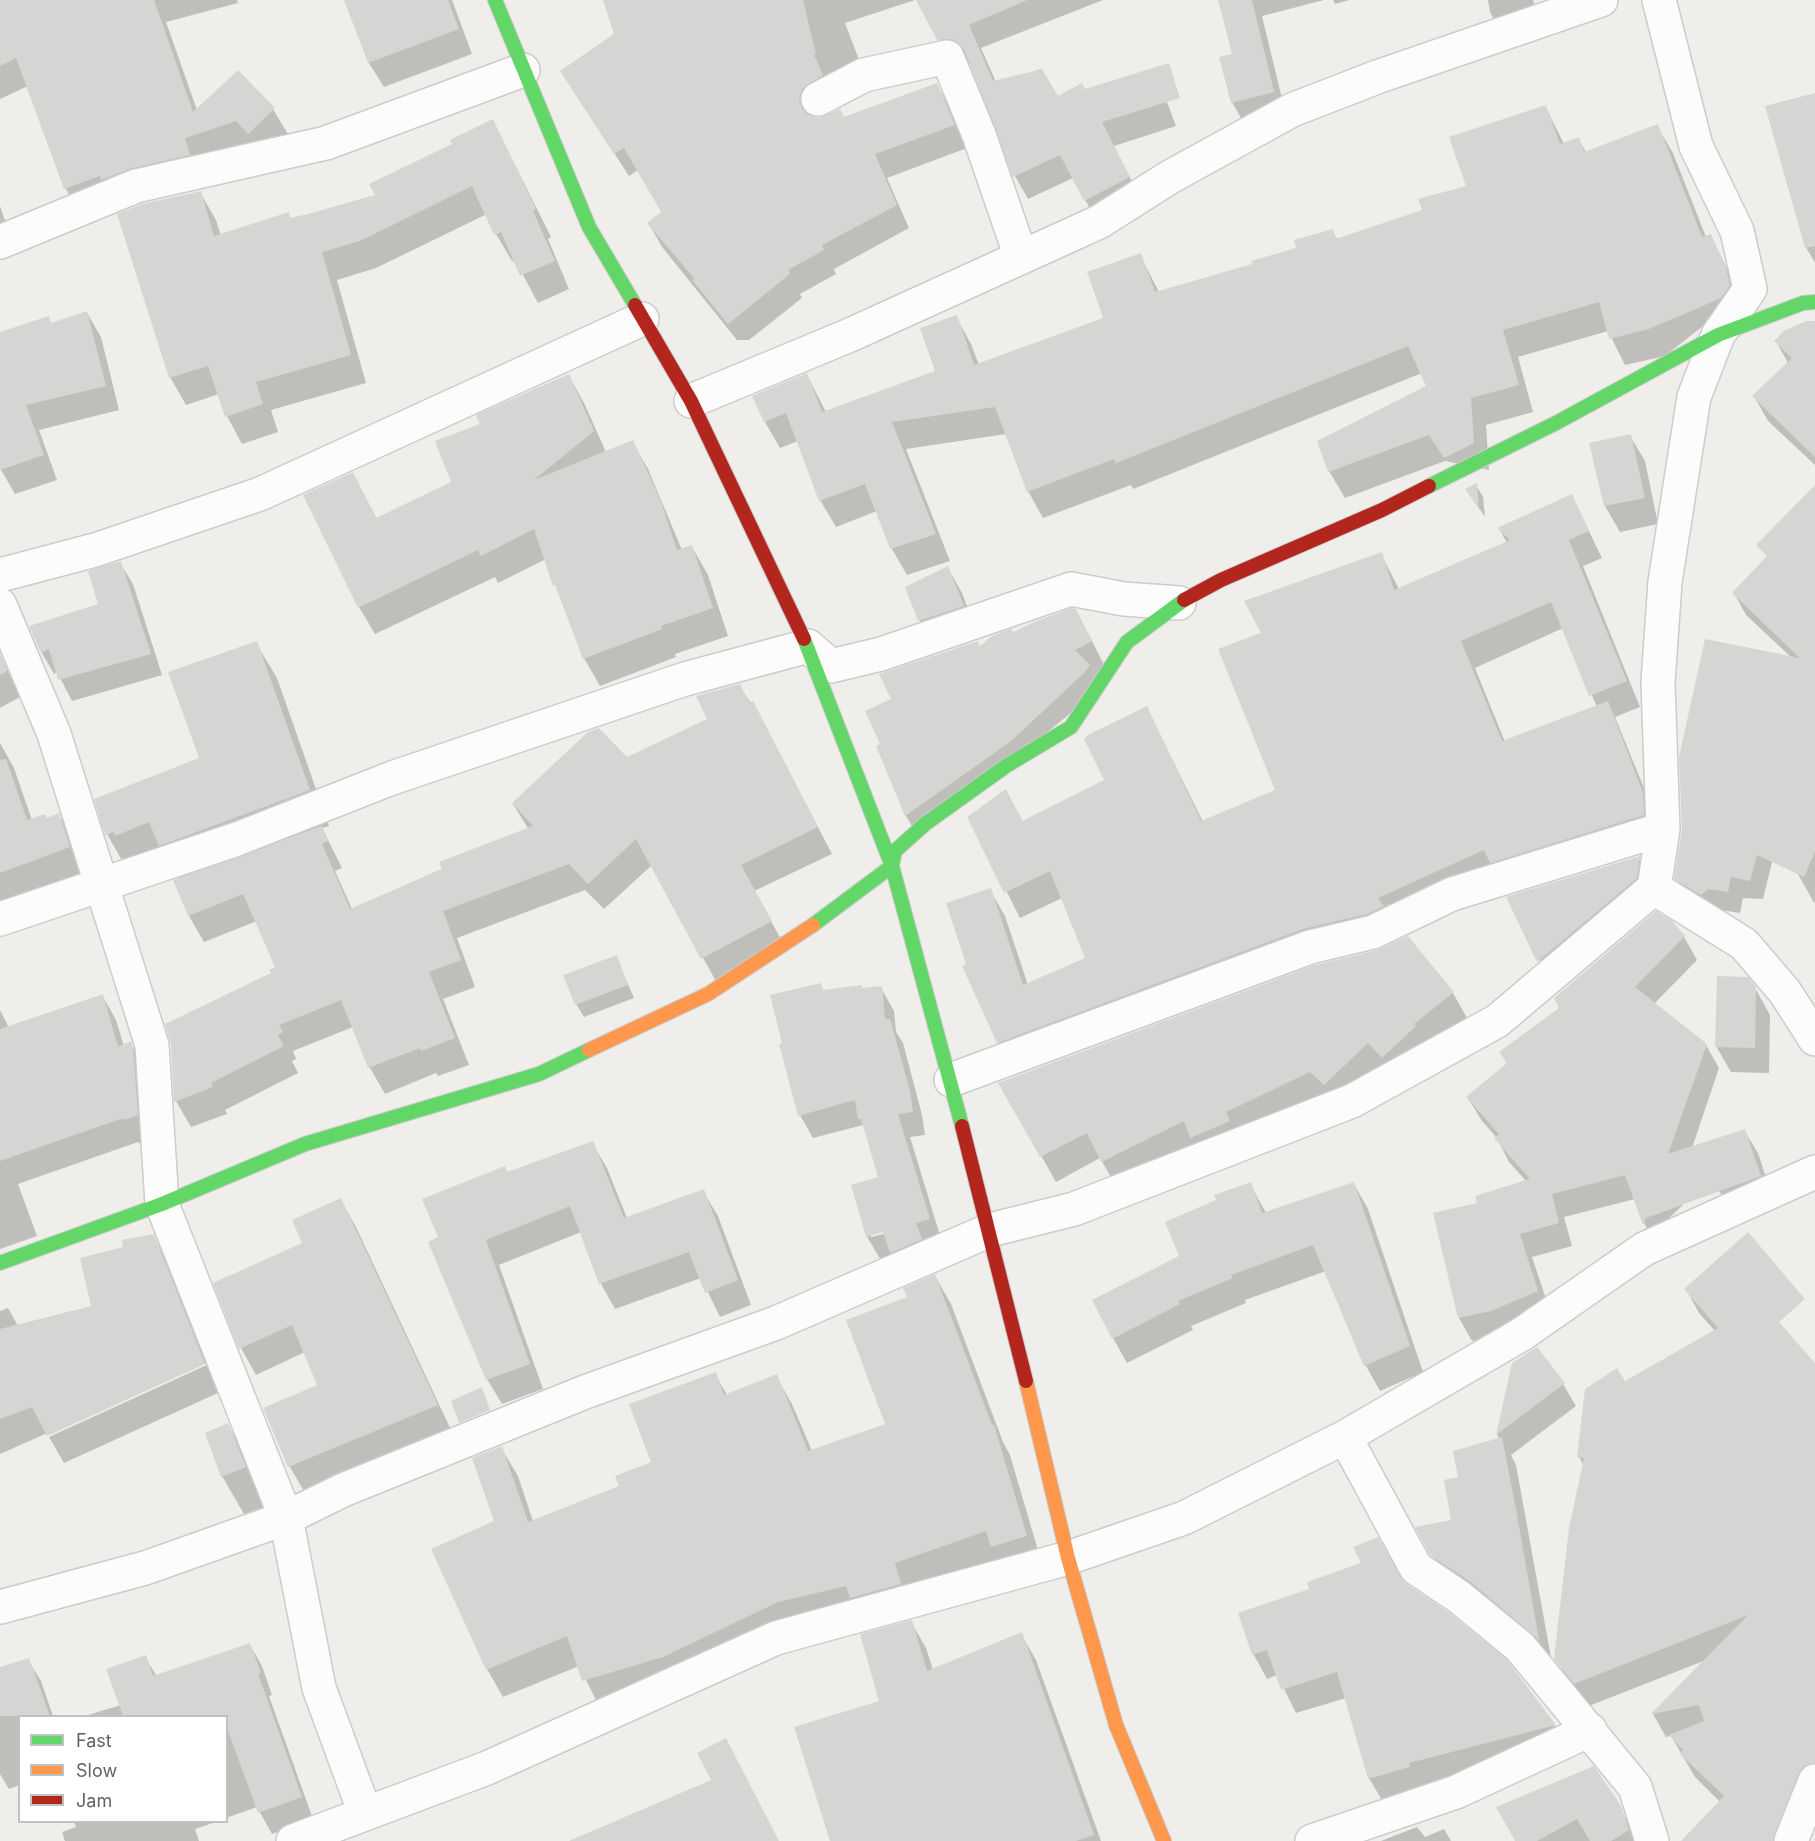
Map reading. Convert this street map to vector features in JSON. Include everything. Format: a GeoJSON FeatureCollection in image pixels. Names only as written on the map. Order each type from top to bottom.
{"type":"FeatureCollection","features":[{"type":"Feature","properties":{"kind":"street"},"geometry":{"type":"LineString","coordinates":[[495,0],[589,228],[691,401],[808,646],[892,866],[990,1230],[1068,1558],[1116,1725],[1163,1841]]}},
{"type":"Feature","properties":{"kind":"street"},"geometry":{"type":"LineString","coordinates":[[691,401],[850,335],[1099,222],[1170,177],[1293,110],[1377,77],[1601,0]]}},
{"type":"Feature","properties":{"kind":"street"},"geometry":{"type":"LineString","coordinates":[[0,1607],[145,1568],[286,1518],[344,1490],[585,1392],[777,1323],[990,1230],[1074,1209],[1352,1101],[1497,1021],[1654,888],[1663,829],[1658,682],[1665,582],[1694,397],[1718,335],[1750,289],[1737,231],[1696,146],[1659,0]]}},
{"type":"Feature","properties":{"kind":"street"},"geometry":{"type":"LineString","coordinates":[[818,99],[864,75],[947,57],[957,88],[979,135],[1021,257]]}},
{"type":"Feature","properties":{"kind":"street"},"geometry":{"type":"LineString","coordinates":[[0,242],[136,186],[326,143],[523,70]]}},
{"type":"Feature","properties":{"kind":"street"},"geometry":{"type":"LineString","coordinates":[[0,1263],[162,1204],[305,1144],[538,1074],[708,994],[792,941],[892,866],[895,851],[925,824],[1006,766],[1071,727],[1127,642],[1179,603],[1221,580],[1382,510],[1556,423],[1718,335],[1803,303],[1815,302]]}},
{"type":"Feature","properties":{"kind":"street"},"geometry":{"type":"LineString","coordinates":[[0,574],[95,550],[260,494],[642,319]]}},
{"type":"Feature","properties":{"kind":"street"},"geometry":{"type":"LineString","coordinates":[[808,646],[831,666],[881,654],[1071,589],[1124,599],[1179,603]]}},
{"type":"Feature","properties":{"kind":"street"},"geometry":{"type":"LineString","coordinates":[[0,605],[54,734],[152,1045],[162,1204],[286,1518],[319,1688],[365,1813]]}},
{"type":"Feature","properties":{"kind":"street"},"geometry":{"type":"LineString","coordinates":[[0,919],[237,839],[392,778],[685,679],[808,646]]}},
{"type":"Feature","properties":{"kind":"street"},"geometry":{"type":"LineString","coordinates":[[951,1080],[1310,947],[1373,932],[1452,894],[1663,829]]}},
{"type":"Feature","properties":{"kind":"street"},"geometry":{"type":"LineString","coordinates":[[1654,888],[1744,944],[1785,992],[1815,1039]]}},
{"type":"Feature","properties":{"kind":"street"},"geometry":{"type":"LineString","coordinates":[[293,1841],[487,1768],[776,1638],[1068,1558],[1184,1518],[1345,1437],[1522,1334],[1644,1249],[1815,1172]]}},
{"type":"Feature","properties":{"kind":"street"},"geometry":{"type":"LineString","coordinates":[[1345,1437],[1416,1568],[1459,1597],[1520,1647],[1635,1787],[1652,1841]]}},
{"type":"Feature","properties":{"kind":"street"},"geometry":{"type":"LineString","coordinates":[[1312,1841],[1456,1792],[1590,1730]]}},
{"type":"Feature","properties":{"kind":"street"},"geometry":{"type":"LineString","coordinates":[[1791,1841],[1815,1781]]}},
{"type":"Feature","properties":{"kind":"building"},"geometry":{"type":"Polygon","coordinates":[[[0,0],[154,0],[193,112],[238,70],[275,108],[248,134],[236,121],[185,138],[190,155],[132,168],[101,180],[100,176],[64,189],[16,58],[0,66],[0,0]]]}},
{"type":"Feature","properties":{"kind":"building"},"geometry":{"type":"Polygon","coordinates":[[[344,0],[448,0],[459,29],[368,63],[344,0]]]}},
{"type":"Feature","properties":{"kind":"building"},"geometry":{"type":"Polygon","coordinates":[[[603,0],[803,0],[816,55],[814,55],[823,75],[802,89],[799,99],[807,114],[818,118],[840,109],[844,117],[937,83],[955,125],[875,154],[897,205],[822,245],[824,250],[788,270],[790,274],[728,324],[692,280],[694,278],[647,223],[661,212],[624,148],[614,154],[560,71],[614,34],[603,0]]]}},
{"type":"Feature","properties":{"kind":"building"},"geometry":{"type":"Polygon","coordinates":[[[916,0],[1027,0],[969,25],[993,81],[1042,69],[1058,96],[1082,83],[1085,89],[1169,63],[1180,98],[1102,122],[1130,177],[1084,201],[1060,155],[1013,177],[964,49],[952,39],[937,40],[916,0]]]}},
{"type":"Feature","properties":{"kind":"building"},"geometry":{"type":"Polygon","coordinates":[[[1218,0],[1252,0],[1274,92],[1231,103],[1219,57],[1232,54],[1218,0]]]}},
{"type":"Feature","properties":{"kind":"building"},"geometry":{"type":"Polygon","coordinates":[[[1815,93],[1815,246],[1805,248],[1765,106],[1815,93]]]}},
{"type":"Feature","properties":{"kind":"building"},"geometry":{"type":"Polygon","coordinates":[[[1546,105],[1560,144],[1579,137],[1584,152],[1658,124],[1702,237],[1711,234],[1726,268],[1730,285],[1721,298],[1649,329],[1609,339],[1599,302],[1503,330],[1519,385],[1471,398],[1474,443],[1444,458],[1429,435],[1328,472],[1317,441],[1426,386],[1408,346],[1116,463],[1114,459],[1027,492],[995,407],[892,422],[936,534],[890,549],[865,484],[819,501],[786,413],[764,422],[752,396],[807,373],[822,412],[935,371],[920,328],[957,315],[974,365],[1103,318],[1087,272],[1141,253],[1155,292],[1252,264],[1251,261],[1296,248],[1294,240],[1333,229],[1336,239],[1422,210],[1418,199],[1466,186],[1449,137],[1546,105]]]}},
{"type":"Feature","properties":{"kind":"building"},"geometry":{"type":"Polygon","coordinates":[[[493,119],[536,209],[533,211],[555,261],[520,276],[501,232],[494,235],[472,186],[360,241],[322,252],[351,355],[256,382],[263,404],[225,417],[208,366],[169,378],[117,214],[142,204],[201,191],[214,236],[289,212],[290,218],[308,214],[375,195],[369,184],[452,144],[450,140],[493,119]]]}},
{"type":"Feature","properties":{"kind":"building"},"geometry":{"type":"Polygon","coordinates":[[[87,311],[106,386],[26,405],[44,455],[0,470],[0,332],[49,316],[51,323],[87,311]]]}},
{"type":"Feature","properties":{"kind":"building"},"geometry":{"type":"Polygon","coordinates":[[[1807,321],[1815,321],[1815,457],[1752,396],[1792,358],[1774,341],[1785,330],[1807,321]]]}},
{"type":"Feature","properties":{"kind":"building"},"geometry":{"type":"Polygon","coordinates":[[[569,374],[594,431],[534,480],[633,440],[660,499],[677,550],[692,545],[713,608],[661,626],[662,629],[583,659],[555,585],[553,586],[534,529],[481,556],[478,550],[358,608],[303,495],[353,472],[376,518],[451,482],[435,441],[480,424],[476,415],[569,374]]]}},
{"type":"Feature","properties":{"kind":"building"},"geometry":{"type":"Polygon","coordinates":[[[1631,434],[1645,498],[1604,506],[1589,443],[1631,434]]]}},
{"type":"Feature","properties":{"kind":"building"},"geometry":{"type":"Polygon","coordinates":[[[1477,483],[1479,509],[1465,489],[1477,483]]]}},
{"type":"Feature","properties":{"kind":"building"},"geometry":{"type":"Polygon","coordinates":[[[1815,485],[1815,851],[1804,877],[1757,855],[1750,881],[1731,877],[1728,892],[1708,889],[1701,895],[1674,879],[1682,829],[1679,757],[1705,639],[1800,658],[1732,593],[1767,556],[1756,545],[1815,485]]]}},
{"type":"Feature","properties":{"kind":"building"},"geometry":{"type":"Polygon","coordinates":[[[1572,494],[1589,531],[1569,540],[1627,681],[1589,696],[1551,602],[1461,641],[1502,741],[1608,701],[1643,793],[1644,815],[1490,863],[1484,850],[1378,898],[1384,906],[1367,914],[1303,929],[997,1043],[962,966],[966,964],[946,903],[991,888],[1023,985],[1085,958],[1050,871],[1004,893],[967,817],[1006,789],[1022,821],[1104,780],[1084,739],[1147,706],[1201,821],[1275,790],[1218,649],[1261,633],[1244,601],[1382,552],[1394,590],[1510,540],[1497,528],[1572,494]]]}},
{"type":"Feature","properties":{"kind":"building"},"geometry":{"type":"Polygon","coordinates":[[[121,561],[151,654],[58,680],[49,649],[41,653],[29,626],[98,604],[88,571],[121,561]]]}},
{"type":"Feature","properties":{"kind":"building"},"geometry":{"type":"Polygon","coordinates":[[[948,566],[964,606],[918,621],[905,587],[948,566]]]}},
{"type":"Feature","properties":{"kind":"building"},"geometry":{"type":"Polygon","coordinates":[[[1072,608],[1076,609],[1092,641],[1075,650],[1090,665],[1084,673],[1010,742],[905,816],[876,746],[880,744],[865,711],[891,699],[879,674],[978,641],[980,646],[992,636],[1011,629],[1014,632],[1072,608]]]}},
{"type":"Feature","properties":{"kind":"building"},"geometry":{"type":"Polygon","coordinates":[[[257,641],[310,790],[159,846],[149,822],[115,836],[114,832],[105,835],[94,799],[199,758],[168,672],[257,641]]]}},
{"type":"Feature","properties":{"kind":"building"},"geometry":{"type":"Polygon","coordinates":[[[0,654],[7,671],[0,675],[0,654]]]}},
{"type":"Feature","properties":{"kind":"building"},"geometry":{"type":"Polygon","coordinates":[[[740,684],[749,703],[753,701],[818,827],[741,865],[772,921],[701,959],[636,839],[588,884],[569,864],[443,911],[461,960],[429,972],[455,1038],[421,1051],[420,1048],[368,1068],[341,1000],[279,1025],[283,1032],[278,1035],[284,1046],[211,1083],[213,1087],[174,1102],[171,1044],[165,1024],[271,973],[269,970],[275,967],[243,894],[188,916],[173,880],[322,826],[328,841],[322,844],[350,909],[442,869],[439,862],[533,826],[512,803],[588,732],[599,728],[627,757],[707,719],[696,696],[740,684]]]}},
{"type":"Feature","properties":{"kind":"building"},"geometry":{"type":"Polygon","coordinates":[[[6,759],[27,820],[45,814],[47,818],[59,813],[70,847],[0,873],[0,760],[6,759]]]}},
{"type":"Feature","properties":{"kind":"building"},"geometry":{"type":"Polygon","coordinates":[[[1640,856],[1637,878],[1537,962],[1506,897],[1640,856]]]}},
{"type":"Feature","properties":{"kind":"building"},"geometry":{"type":"Polygon","coordinates":[[[1656,911],[1672,921],[1685,936],[1635,987],[1707,1044],[1668,1154],[1745,1129],[1761,1176],[1646,1218],[1643,1225],[1625,1175],[1552,1194],[1559,1223],[1520,1234],[1538,1291],[1491,1311],[1458,1318],[1433,1213],[1477,1203],[1475,1196],[1530,1179],[1494,1138],[1499,1134],[1466,1097],[1507,1063],[1499,1052],[1559,1008],[1554,998],[1656,911]]]}},
{"type":"Feature","properties":{"kind":"building"},"geometry":{"type":"Polygon","coordinates":[[[1408,936],[1454,992],[1414,1024],[1416,1026],[1382,1058],[1368,1043],[1324,1085],[1310,1072],[1226,1112],[1230,1121],[1190,1138],[1184,1121],[1101,1162],[1087,1133],[1040,1157],[998,1083],[1315,965],[1378,950],[1408,936]]]}},
{"type":"Feature","properties":{"kind":"building"},"geometry":{"type":"Polygon","coordinates":[[[617,955],[628,985],[575,1005],[563,975],[617,955]]]}},
{"type":"Feature","properties":{"kind":"building"},"geometry":{"type":"Polygon","coordinates":[[[1717,976],[1748,977],[1756,987],[1755,1048],[1715,1047],[1717,976]]]}},
{"type":"Feature","properties":{"kind":"building"},"geometry":{"type":"Polygon","coordinates":[[[821,983],[823,990],[862,985],[862,988],[882,986],[885,1019],[890,1019],[910,1091],[913,1112],[898,1114],[930,1219],[916,1223],[922,1239],[890,1253],[883,1232],[866,1237],[851,1185],[878,1177],[861,1119],[858,1119],[855,1100],[798,1116],[779,1044],[782,1043],[770,995],[821,983]]]}},
{"type":"Feature","properties":{"kind":"building"},"geometry":{"type":"Polygon","coordinates":[[[103,994],[118,1047],[131,1041],[138,1115],[124,1120],[123,1118],[0,1161],[0,1029],[103,994]]]}},
{"type":"Feature","properties":{"kind":"building"},"geometry":{"type":"Polygon","coordinates":[[[593,1141],[624,1218],[704,1189],[738,1280],[705,1293],[689,1252],[599,1284],[570,1206],[486,1240],[530,1364],[486,1380],[428,1242],[438,1237],[422,1199],[505,1166],[507,1172],[593,1141]]]}},
{"type":"Feature","properties":{"kind":"building"},"geometry":{"type":"Polygon","coordinates":[[[1251,1182],[1262,1213],[1354,1182],[1410,1346],[1364,1366],[1313,1245],[1231,1275],[1233,1278],[1178,1301],[1180,1304],[1112,1339],[1092,1300],[1179,1256],[1165,1222],[1216,1200],[1214,1195],[1251,1182]]]}},
{"type":"Feature","properties":{"kind":"building"},"geometry":{"type":"Polygon","coordinates":[[[341,1198],[438,1405],[288,1467],[263,1408],[317,1385],[292,1325],[239,1349],[213,1283],[302,1243],[292,1220],[341,1198]]]}},
{"type":"Feature","properties":{"kind":"building"},"geometry":{"type":"Polygon","coordinates":[[[1748,1232],[1805,1299],[1779,1322],[1815,1363],[1815,1763],[1804,1766],[1798,1774],[1773,1841],[1681,1841],[1724,1796],[1679,1753],[1683,1750],[1669,1735],[1704,1721],[1699,1705],[1651,1714],[1748,1615],[1574,1684],[1554,1659],[1569,1528],[1584,1458],[1577,1457],[1585,1389],[1617,1368],[1625,1381],[1718,1328],[1684,1289],[1748,1232]]]}},
{"type":"Feature","properties":{"kind":"building"},"geometry":{"type":"Polygon","coordinates":[[[154,1234],[205,1364],[47,1436],[32,1407],[0,1419],[0,1329],[91,1306],[80,1258],[123,1247],[122,1240],[154,1234]]]}},
{"type":"Feature","properties":{"kind":"building"},"geometry":{"type":"Polygon","coordinates":[[[935,1274],[992,1425],[994,1425],[1027,1536],[991,1547],[986,1531],[895,1563],[901,1584],[850,1598],[846,1586],[778,1602],[663,1657],[582,1681],[567,1636],[486,1670],[431,1549],[494,1521],[472,1458],[502,1446],[528,1522],[619,1486],[615,1476],[651,1462],[629,1404],[716,1372],[724,1395],[777,1374],[808,1451],[885,1424],[846,1320],[907,1297],[903,1288],[935,1274]]]}},
{"type":"Feature","properties":{"kind":"building"},"geometry":{"type":"Polygon","coordinates":[[[1537,1347],[1565,1383],[1496,1435],[1512,1363],[1537,1347]]]}},
{"type":"Feature","properties":{"kind":"building"},"geometry":{"type":"Polygon","coordinates":[[[482,1387],[490,1410],[459,1423],[451,1401],[482,1387]]]}},
{"type":"Feature","properties":{"kind":"building"},"geometry":{"type":"Polygon","coordinates":[[[228,1423],[246,1467],[221,1477],[205,1433],[228,1423]]]}},
{"type":"Feature","properties":{"kind":"building"},"geometry":{"type":"Polygon","coordinates":[[[1502,1437],[1539,1640],[1471,1582],[1430,1555],[1415,1527],[1451,1520],[1444,1480],[1458,1477],[1453,1451],[1502,1437]]]}},
{"type":"Feature","properties":{"kind":"building"},"geometry":{"type":"Polygon","coordinates":[[[1378,1537],[1405,1583],[1448,1612],[1507,1660],[1556,1725],[1409,1763],[1410,1767],[1368,1779],[1337,1672],[1281,1690],[1267,1650],[1252,1655],[1238,1613],[1309,1589],[1307,1582],[1361,1563],[1353,1547],[1378,1537]]]}},
{"type":"Feature","properties":{"kind":"building"},"geometry":{"type":"Polygon","coordinates":[[[912,1620],[927,1671],[1022,1632],[1094,1835],[1076,1841],[830,1841],[794,1727],[879,1701],[860,1634],[912,1620]]]}},
{"type":"Feature","properties":{"kind":"building"},"geometry":{"type":"Polygon","coordinates":[[[250,1643],[261,1673],[258,1674],[302,1797],[258,1813],[228,1730],[228,1715],[123,1715],[106,1669],[146,1655],[153,1676],[250,1643]]]}},
{"type":"Feature","properties":{"kind":"building"},"geometry":{"type":"Polygon","coordinates":[[[29,1658],[50,1715],[0,1716],[0,1667],[29,1658]]]}},
{"type":"Feature","properties":{"kind":"building"},"geometry":{"type":"Polygon","coordinates":[[[726,1738],[779,1841],[569,1841],[711,1780],[697,1753],[726,1738]]]}},
{"type":"Feature","properties":{"kind":"building"},"geometry":{"type":"Polygon","coordinates":[[[1594,1766],[1621,1806],[1629,1830],[1611,1841],[1590,1841],[1577,1819],[1537,1841],[1515,1841],[1496,1807],[1594,1766]]]}},
{"type":"Feature","properties":{"kind":"traffic: fast"},"geometry":{"type":"LineString","coordinates":[[495,0],[589,227],[635,305]]}},
{"type":"Feature","properties":{"kind":"traffic: fast"},"geometry":{"type":"LineString","coordinates":[[1429,486],[1556,423],[1718,335],[1803,303],[1815,302]]}},
{"type":"Feature","properties":{"kind":"traffic: fast"},"geometry":{"type":"LineString","coordinates":[[813,925],[892,866],[895,851],[925,824],[1006,766],[1071,727],[1127,642],[1184,600]]}},
{"type":"Feature","properties":{"kind":"traffic: fast"},"geometry":{"type":"LineString","coordinates":[[804,639],[892,866],[962,1126]]}},
{"type":"Feature","properties":{"kind":"traffic: fast"},"geometry":{"type":"LineString","coordinates":[[0,1263],[162,1204],[305,1144],[539,1074],[589,1050]]}},
{"type":"Feature","properties":{"kind":"traffic: slow"},"geometry":{"type":"LineString","coordinates":[[589,1050],[708,994],[813,925]]}},
{"type":"Feature","properties":{"kind":"traffic: slow"},"geometry":{"type":"LineString","coordinates":[[1026,1381],[1068,1558],[1116,1725],[1164,1841]]}},
{"type":"Feature","properties":{"kind":"traffic: jam"},"geometry":{"type":"LineString","coordinates":[[635,305],[691,401],[804,639]]}},
{"type":"Feature","properties":{"kind":"traffic: jam"},"geometry":{"type":"LineString","coordinates":[[1184,600],[1221,580],[1382,510],[1429,486]]}},
{"type":"Feature","properties":{"kind":"traffic: jam"},"geometry":{"type":"LineString","coordinates":[[962,1126],[1026,1381]]}}]}
